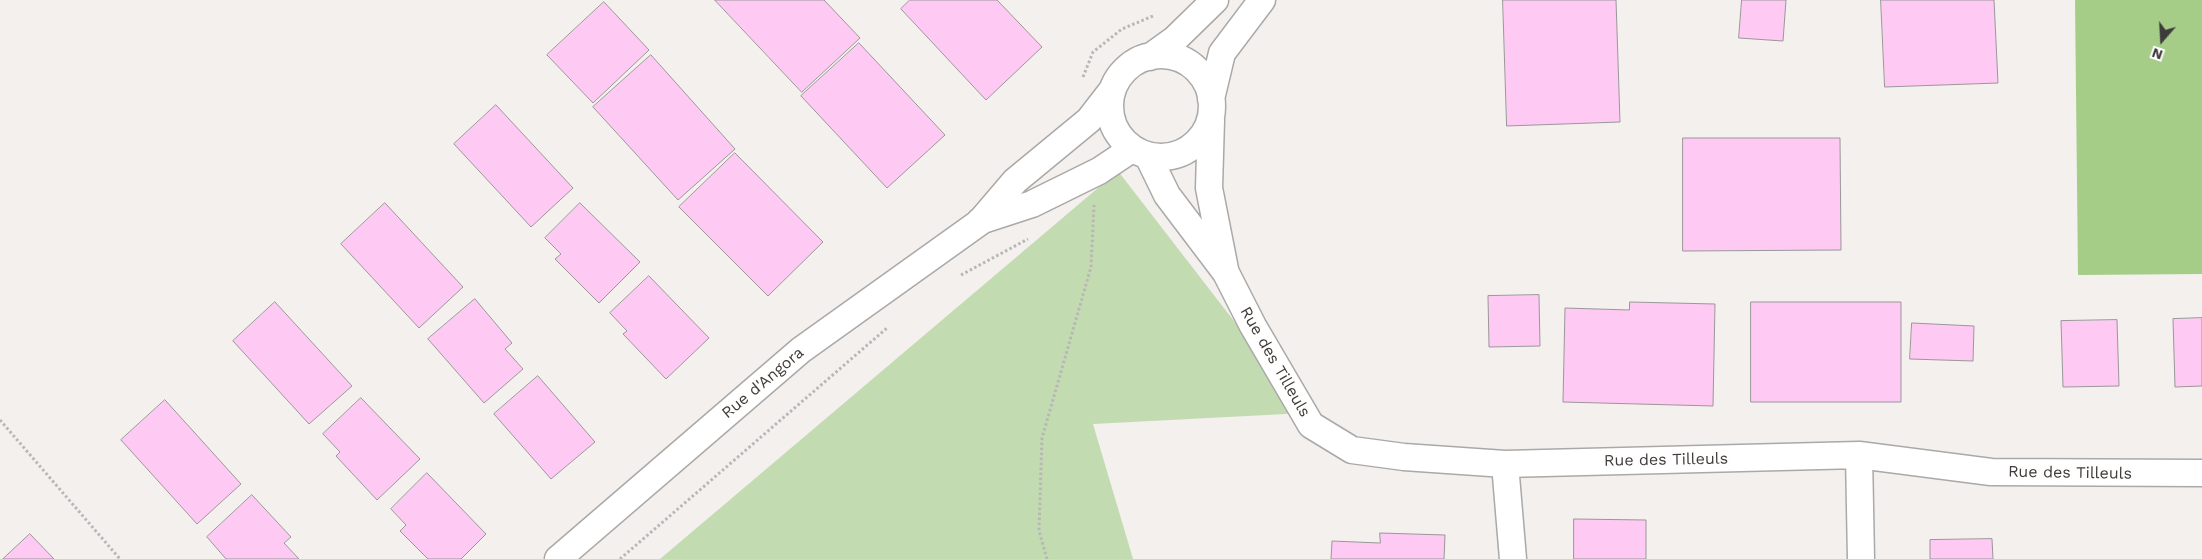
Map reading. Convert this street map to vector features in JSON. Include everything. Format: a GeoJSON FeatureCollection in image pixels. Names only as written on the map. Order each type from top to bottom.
{"type":"FeatureCollection","features":[{"type":"Feature","properties":{"kind":"street"},"geometry":{"type":"LineString","coordinates":[[1215,0],[1175,40],[1150,56],[1134,63],[1121,74],[1113,89],[1110,105],[1112,122],[1120,137],[1140,152],[1165,157],[1181,153],[1195,144],[1206,131],[1222,53],[1262,0]]}},
{"type":"Feature","properties":{"kind":"street"},"geometry":{"type":"LineString","coordinates":[[1150,56],[1166,56],[1182,60],[1196,70],[1206,83],[1211,108]]}},
{"type":"Feature","properties":{"kind":"street","name":"Rue d'Angora"},"geometry":{"type":"LineString","coordinates":[[558,559],[801,350],[980,222],[1016,181],[1089,120],[1113,89]]}},
{"type":"Feature","properties":{"kind":"street","name":"Rue des Tilleuls"},"geometry":{"type":"LineString","coordinates":[[1211,108],[1210,188],[1226,273]]}},
{"type":"Feature","properties":{"kind":"street","name":"Rue des Tilleuls"},"geometry":{"type":"LineString","coordinates":[[1140,152],[1167,195],[1226,273],[1253,326],[1311,425],[1352,450],[1404,457],[1505,464],[1859,455],[1991,472],[2202,473]]}},
{"type":"Feature","properties":{"kind":"street","name":"Rue d'Angora"},"geometry":{"type":"LineString","coordinates":[[980,222],[1032,204],[1140,152]]}},
{"type":"Feature","properties":{"kind":"street"},"geometry":{"type":"LineString","coordinates":[[1859,455],[1862,559]]}},
{"type":"Feature","properties":{"kind":"street"},"geometry":{"type":"LineString","coordinates":[[1505,464],[1513,559]]}},
{"type":"Feature","properties":{"kind":"path"},"geometry":{"type":"LineString","coordinates":[[1082,78],[1093,52],[1122,29],[1157,14]]}},
{"type":"Feature","properties":{"kind":"path"},"geometry":{"type":"LineString","coordinates":[[1047,559],[1039,531],[1042,438],[1092,268],[1094,203],[1086,208]]}},
{"type":"Feature","properties":{"kind":"path"},"geometry":{"type":"LineString","coordinates":[[957,277],[1034,235]]}},
{"type":"Feature","properties":{"kind":"path"},"geometry":{"type":"LineString","coordinates":[[620,559],[888,327]]}},
{"type":"Feature","properties":{"kind":"path"},"geometry":{"type":"LineString","coordinates":[[0,420],[120,559]]}},
{"type":"Feature","properties":{"kind":"green space"},"geometry":{"type":"Polygon","coordinates":[[[2075,0],[2202,0],[2202,274],[2078,275],[2075,0]]]}},
{"type":"Feature","properties":{"kind":"green space"},"geometry":{"type":"Polygon","coordinates":[[[1118,171],[1305,413],[1093,424],[1133,559],[660,559],[1118,171]]]}},
{"type":"Feature","properties":{"kind":"building"},"geometry":{"type":"Polygon","coordinates":[[[715,0],[824,0],[860,38],[802,92],[715,0]]]}},
{"type":"Feature","properties":{"kind":"building"},"geometry":{"type":"Polygon","coordinates":[[[910,0],[997,0],[1042,47],[986,100],[901,9],[910,0]]]}},
{"type":"Feature","properties":{"kind":"building"},"geometry":{"type":"Polygon","coordinates":[[[1503,0],[1616,0],[1620,122],[1507,126],[1503,0]]]}},
{"type":"Feature","properties":{"kind":"building"},"geometry":{"type":"Polygon","coordinates":[[[1742,0],[1786,0],[1783,41],[1739,38],[1742,0]]]}},
{"type":"Feature","properties":{"kind":"building"},"geometry":{"type":"Polygon","coordinates":[[[1881,0],[1994,0],[1998,83],[1885,87],[1881,0]]]}},
{"type":"Feature","properties":{"kind":"building"},"geometry":{"type":"Polygon","coordinates":[[[604,2],[649,50],[593,103],[547,55],[604,2]]]}},
{"type":"Feature","properties":{"kind":"building"},"geometry":{"type":"Polygon","coordinates":[[[859,43],[945,135],[887,188],[801,96],[859,43]]]}},
{"type":"Feature","properties":{"kind":"building"},"geometry":{"type":"Polygon","coordinates":[[[651,55],[735,149],[678,200],[593,107],[651,55]]]}},
{"type":"Feature","properties":{"kind":"building"},"geometry":{"type":"Polygon","coordinates":[[[496,105],[573,188],[531,227],[454,144],[496,105]]]}},
{"type":"Feature","properties":{"kind":"building"},"geometry":{"type":"Polygon","coordinates":[[[1683,138],[1840,138],[1841,250],[1683,251],[1683,138]]]}},
{"type":"Feature","properties":{"kind":"building"},"geometry":{"type":"Polygon","coordinates":[[[735,153],[823,242],[768,296],[679,207],[735,153]]]}},
{"type":"Feature","properties":{"kind":"building"},"geometry":{"type":"Polygon","coordinates":[[[385,203],[463,287],[419,328],[341,244],[385,203]]]}},
{"type":"Feature","properties":{"kind":"building"},"geometry":{"type":"Polygon","coordinates":[[[580,203],[640,262],[599,303],[555,259],[561,254],[545,238],[580,203]]]}},
{"type":"Feature","properties":{"kind":"building"},"geometry":{"type":"Polygon","coordinates":[[[649,276],[709,338],[666,379],[623,334],[627,331],[610,313],[649,276]]]}},
{"type":"Feature","properties":{"kind":"building"},"geometry":{"type":"Polygon","coordinates":[[[1539,295],[1540,346],[1489,347],[1488,296],[1539,295]]]}},
{"type":"Feature","properties":{"kind":"building"},"geometry":{"type":"Polygon","coordinates":[[[475,299],[512,343],[505,349],[523,369],[484,403],[428,339],[475,299]]]}},
{"type":"Feature","properties":{"kind":"building"},"geometry":{"type":"Polygon","coordinates":[[[275,302],[352,386],[309,424],[233,341],[275,302]]]}},
{"type":"Feature","properties":{"kind":"building"},"geometry":{"type":"Polygon","coordinates":[[[1630,302],[1715,304],[1713,406],[1563,402],[1565,308],[1629,310],[1630,302]]]}},
{"type":"Feature","properties":{"kind":"building"},"geometry":{"type":"Polygon","coordinates":[[[1751,302],[1901,302],[1901,402],[1751,402],[1751,302]]]}},
{"type":"Feature","properties":{"kind":"building"},"geometry":{"type":"Polygon","coordinates":[[[2202,318],[2202,386],[2175,387],[2173,319],[2202,318]]]}},
{"type":"Feature","properties":{"kind":"building"},"geometry":{"type":"Polygon","coordinates":[[[2117,320],[2119,386],[2063,387],[2061,321],[2117,320]]]}},
{"type":"Feature","properties":{"kind":"building"},"geometry":{"type":"Polygon","coordinates":[[[1912,323],[1974,326],[1973,361],[1910,359],[1912,323]]]}},
{"type":"Feature","properties":{"kind":"building"},"geometry":{"type":"Polygon","coordinates":[[[538,376],[595,442],[551,479],[494,414],[538,376]]]}},
{"type":"Feature","properties":{"kind":"building"},"geometry":{"type":"Polygon","coordinates":[[[361,398],[420,459],[377,500],[336,456],[340,452],[323,434],[361,398]]]}},
{"type":"Feature","properties":{"kind":"building"},"geometry":{"type":"Polygon","coordinates":[[[165,400],[241,484],[197,524],[121,440],[165,400]]]}},
{"type":"Feature","properties":{"kind":"building"},"geometry":{"type":"Polygon","coordinates":[[[427,473],[486,534],[461,559],[428,559],[400,531],[406,525],[391,509],[427,473]]]}},
{"type":"Feature","properties":{"kind":"building"},"geometry":{"type":"Polygon","coordinates":[[[252,495],[291,537],[284,543],[299,559],[226,559],[207,537],[252,495]]]}},
{"type":"Feature","properties":{"kind":"building"},"geometry":{"type":"Polygon","coordinates":[[[1574,519],[1646,520],[1646,559],[1574,559],[1574,519]]]}},
{"type":"Feature","properties":{"kind":"building"},"geometry":{"type":"Polygon","coordinates":[[[1380,533],[1445,535],[1444,559],[1331,559],[1332,541],[1380,543],[1380,533]]]}},
{"type":"Feature","properties":{"kind":"building"},"geometry":{"type":"Polygon","coordinates":[[[30,534],[54,559],[3,559],[30,534]]]}},
{"type":"Feature","properties":{"kind":"building"},"geometry":{"type":"Polygon","coordinates":[[[1992,539],[1993,559],[1930,559],[1930,540],[1992,539]]]}}]}
